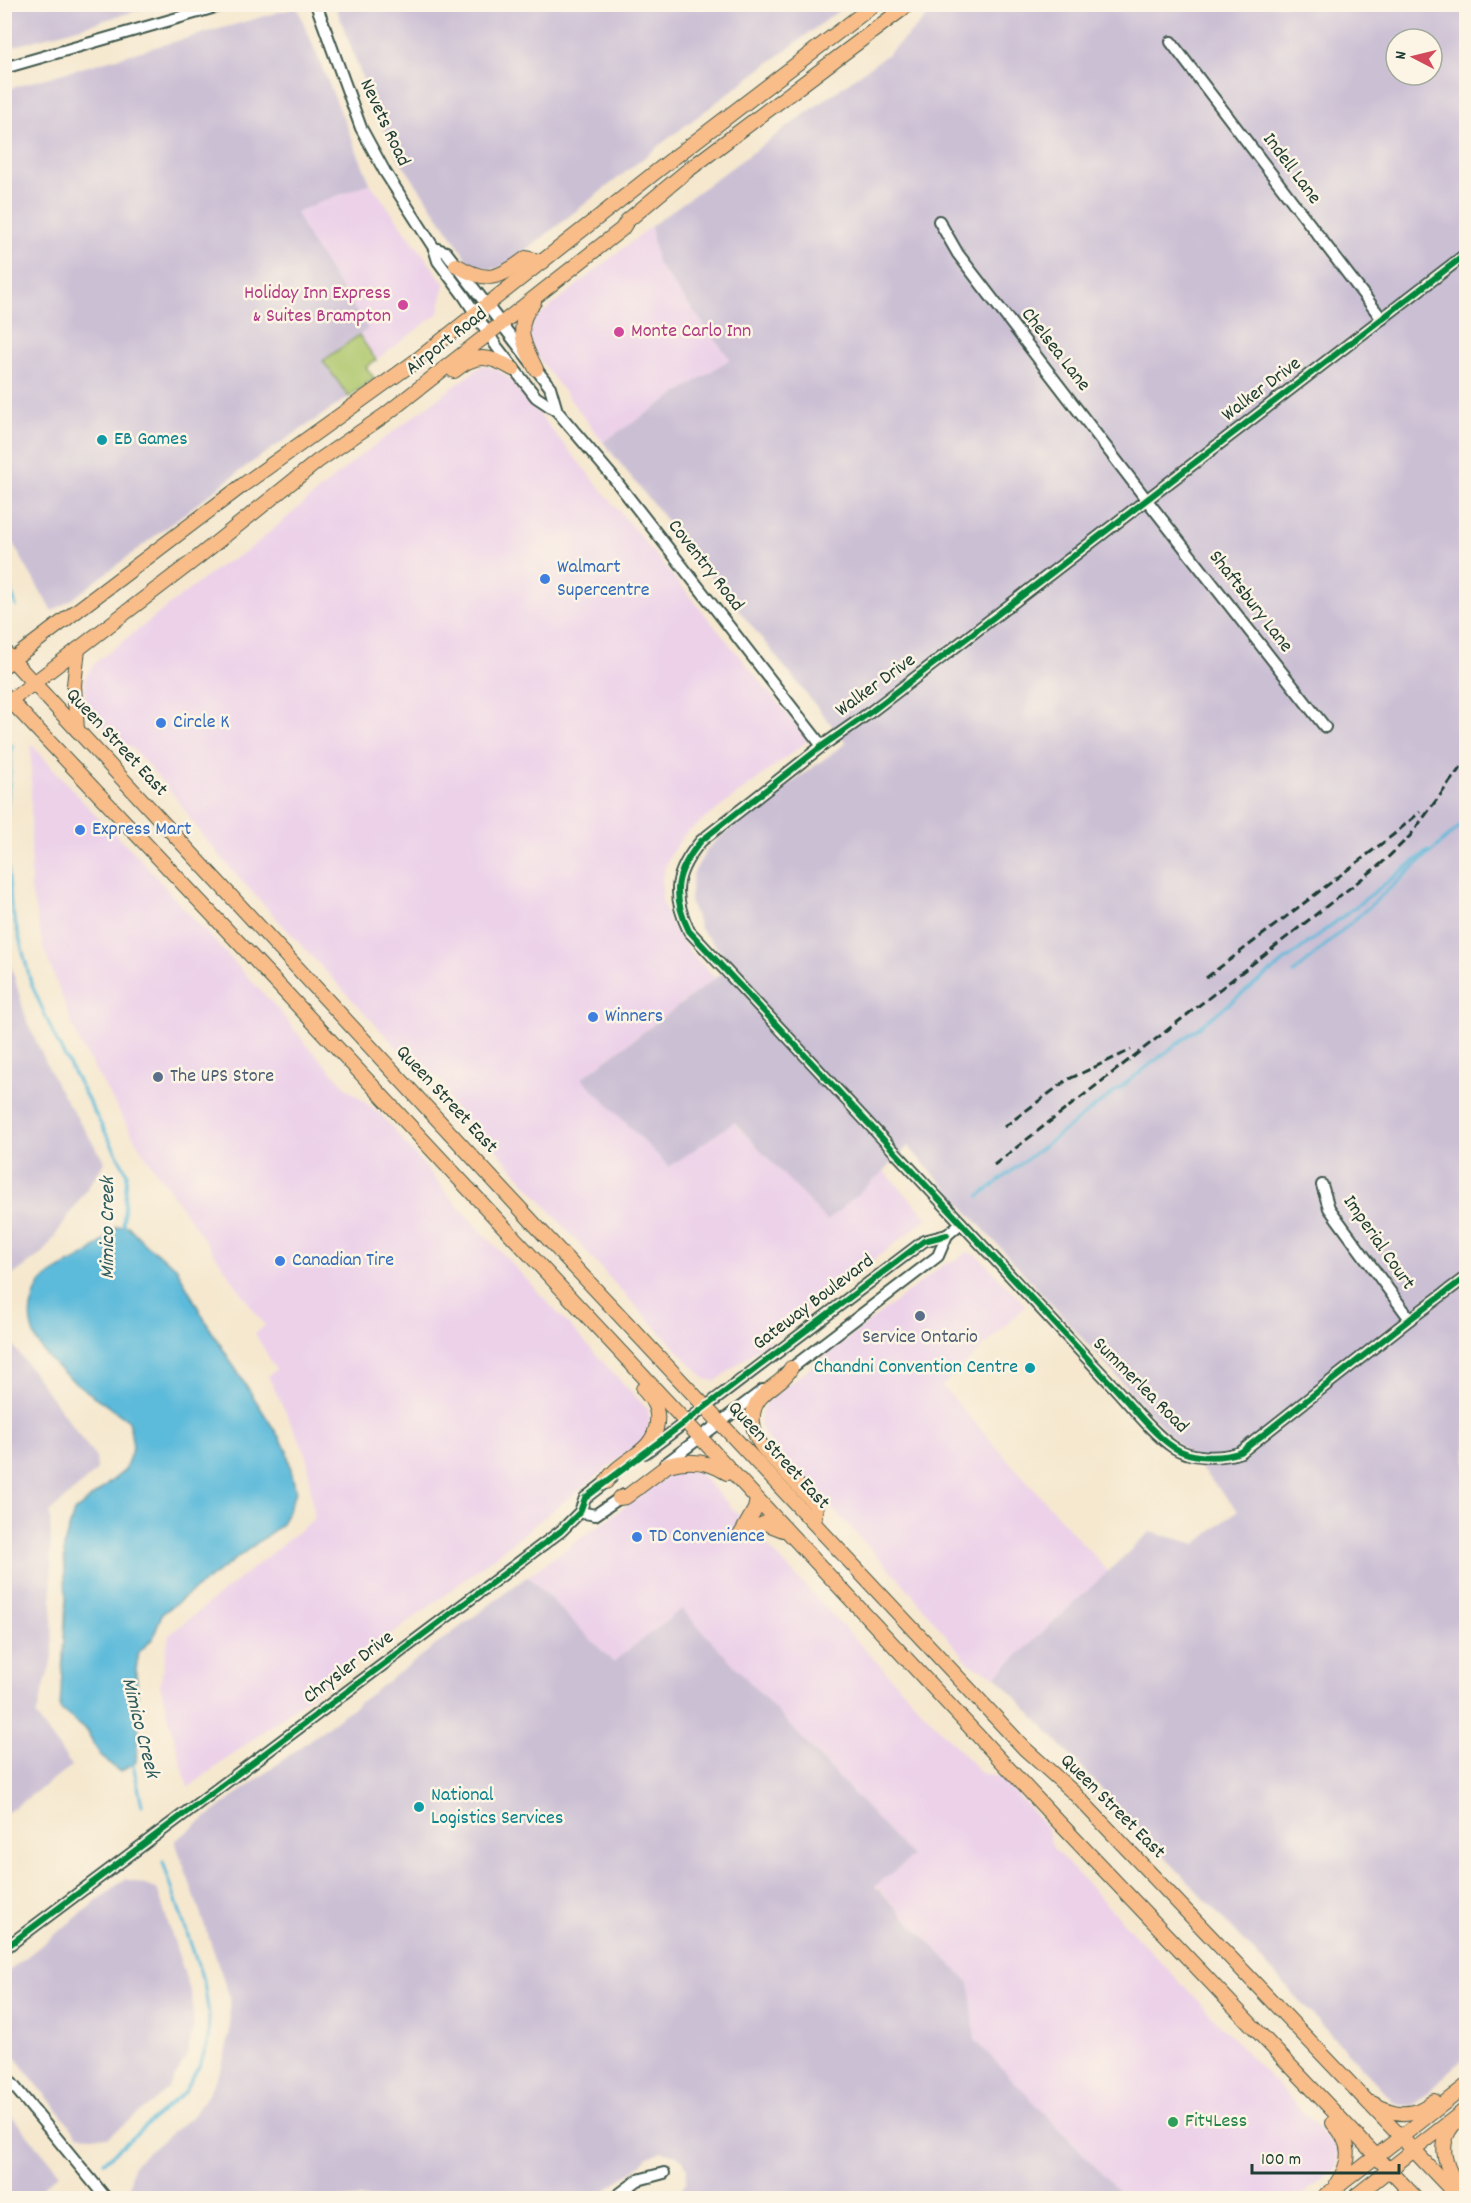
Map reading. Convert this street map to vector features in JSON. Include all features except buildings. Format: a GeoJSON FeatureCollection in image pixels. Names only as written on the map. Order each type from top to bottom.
{"type":"FeatureCollection","features":[{"type":"Feature","properties":{"kind":"main road","name":"Airport Road"},"geometry":{"type":"LineString","coordinates":[[7,659],[412,363],[875,4]]}},
{"type":"Feature","properties":{"kind":"main road","name":"Airport Road"},"geometry":{"type":"LineString","coordinates":[[6,700],[34,683],[215,544],[318,461],[385,415],[621,229],[627,221],[687,171],[909,4]]}},
{"type":"Feature","properties":{"kind":"main road"},"geometry":{"type":"LineString","coordinates":[[456,265],[470,274],[489,278],[509,271],[526,258],[543,262]]}},
{"type":"Feature","properties":{"kind":"main road"},"geometry":{"type":"LineString","coordinates":[[536,369],[524,345],[523,323],[530,307],[547,288]]}},
{"type":"Feature","properties":{"kind":"main road"},"geometry":{"type":"LineString","coordinates":[[430,380],[445,377],[472,359],[482,357],[495,359],[513,369]]}},
{"type":"Feature","properties":{"kind":"main road"},"geometry":{"type":"LineString","coordinates":[[77,730],[74,685],[78,649]]}},
{"type":"Feature","properties":{"kind":"main road","name":"Queen Street East"},"geometry":{"type":"LineString","coordinates":[[7,659],[34,683],[1025,1749],[1073,1792],[1459,2199]]}},
{"type":"Feature","properties":{"kind":"main road"},"geometry":{"type":"LineString","coordinates":[[6,700],[618,1349],[1050,1813],[1416,2199]]}},
{"type":"Feature","properties":{"kind":"main road"},"geometry":{"type":"LineString","coordinates":[[606,1482],[610,1475],[650,1444],[658,1421],[654,1402],[617,1361],[618,1349]]}},
{"type":"Feature","properties":{"kind":"main road"},"geometry":{"type":"LineString","coordinates":[[791,1368],[788,1375],[759,1400],[752,1426],[757,1441],[816,1505],[814,1523]]}},
{"type":"Feature","properties":{"kind":"main road"},"geometry":{"type":"LineString","coordinates":[[619,1498],[626,1497],[668,1465],[689,1462],[708,1463],[717,1467],[750,1496],[757,1499]]}},
{"type":"Feature","properties":{"kind":"main road"},"geometry":{"type":"LineString","coordinates":[[757,1499],[755,1509],[741,1534],[765,1523],[788,1532]]}},
{"type":"Feature","properties":{"kind":"main road"},"geometry":{"type":"LineString","coordinates":[[1338,2072],[1346,2076],[1372,2103],[1401,2113],[1422,2110],[1467,2076]]}},
{"type":"Feature","properties":{"kind":"main road"},"geometry":{"type":"LineString","coordinates":[[1301,2077],[1300,2088],[1338,2128],[1343,2135],[1348,2152],[1345,2172],[1321,2199]]}},
{"type":"Feature","properties":{"kind":"main road"},"geometry":{"type":"LineString","coordinates":[[1321,2199],[1467,2086]]}},
{"type":"Feature","properties":{"kind":"main road"},"geometry":{"type":"LineString","coordinates":[[1353,2199],[1467,2111]]}},
{"type":"Feature","properties":{"kind":"main road"},"geometry":{"type":"LineString","coordinates":[[1467,2111],[1447,2133],[1444,2158],[1453,2179],[1467,2194]]}},
{"type":"Feature","properties":{"kind":"street"},"geometry":{"type":"LineString","coordinates":[[4,68],[226,4]]}},
{"type":"Feature","properties":{"kind":"street","name":"Nevets Road"},"geometry":{"type":"LineString","coordinates":[[316,4],[361,128],[385,172],[434,248],[438,261],[476,314]]}},
{"type":"Feature","properties":{"kind":"street","name":"Indell Lane"},"geometry":{"type":"LineString","coordinates":[[1171,42],[1382,319]]}},
{"type":"Feature","properties":{"kind":"street","name":"Chelsea Lane"},"geometry":{"type":"LineString","coordinates":[[939,221],[958,254],[1146,499]]}},
{"type":"Feature","properties":{"kind":"street","name":"Nevets Road"},"geometry":{"type":"LineString","coordinates":[[434,248],[446,252],[487,305]]}},
{"type":"Feature","properties":{"kind":"street","name":"Walker Drive"},"geometry":{"type":"LineString","coordinates":[[961,1223],[689,931],[676,896],[678,879],[687,857],[701,841],[822,746],[872,711],[1467,254]]}},
{"type":"Feature","properties":{"kind":"street","name":"Coventry Road"},"geometry":{"type":"LineString","coordinates":[[487,305],[550,387],[557,411]]}},
{"type":"Feature","properties":{"kind":"street","name":"Coventry Road"},"geometry":{"type":"LineString","coordinates":[[476,314],[488,334],[536,398],[557,411],[612,476],[822,746]]}},
{"type":"Feature","properties":{"kind":"street","name":"Shaftsbury Lane"},"geometry":{"type":"LineString","coordinates":[[1146,499],[1325,727]]}},
{"type":"Feature","properties":{"kind":"street","name":"Imperial Court"},"geometry":{"type":"LineString","coordinates":[[1322,1185],[1329,1208],[1410,1319]]}},
{"type":"Feature","properties":{"kind":"street","name":"Gateway Boulevard"},"geometry":{"type":"LineString","coordinates":[[700,1438],[938,1257],[948,1235],[961,1223]]}},
{"type":"Feature","properties":{"kind":"street","name":"Summerlea Road"},"geometry":{"type":"LineString","coordinates":[[961,1223],[1156,1431],[1173,1447],[1192,1454],[1226,1457],[1241,1452],[1467,1277]]}},
{"type":"Feature","properties":{"kind":"street","name":"Gateway Boulevard"},"geometry":{"type":"LineString","coordinates":[[705,1407],[924,1241],[948,1235]]}},
{"type":"Feature","properties":{"kind":"street","name":"Chrysler Drive"},"geometry":{"type":"LineString","coordinates":[[4,1958],[5,1949],[409,1644],[509,1572],[561,1531],[580,1512],[585,1498],[705,1407]]}},
{"type":"Feature","properties":{"kind":"street"},"geometry":{"type":"LineString","coordinates":[[580,1512],[595,1515],[700,1438]]}},
{"type":"Feature","properties":{"kind":"street"},"geometry":{"type":"LineString","coordinates":[[4,2074],[106,2199]]}},
{"type":"Feature","properties":{"kind":"street"},"geometry":{"type":"LineString","coordinates":[[614,2199],[639,2180],[664,2173]]}},
{"type":"Feature","properties":{"kind":"shaded area"},"geometry":{"type":"Polygon","coordinates":[[[5,4],[157,4],[157,5],[5,49],[5,4]]]}},
{"type":"Feature","properties":{"kind":"shaded area"},"geometry":{"type":"Polygon","coordinates":[[[335,5],[846,5],[665,141],[511,262],[499,268],[489,269],[468,262],[399,159],[376,114],[335,5]]]}},
{"type":"Feature","properties":{"kind":"shaded area"},"geometry":{"type":"Polygon","coordinates":[[[944,5],[1466,5],[1466,2056],[1414,2105],[1395,2103],[996,1676],[1150,1532],[1196,1544],[1238,1510],[908,1146],[884,1171],[827,1221],[734,1122],[669,1167],[582,1078],[733,965],[701,930],[690,901],[693,874],[708,848],[728,830],[846,743],[603,442],[730,359],[657,263],[651,226],[888,54],[928,16],[944,5]]]}},
{"type":"Feature","properties":{"kind":"shaded area"},"geometry":{"type":"Polygon","coordinates":[[[297,7],[370,183],[296,212],[310,241],[368,329],[323,361],[349,397],[249,464],[71,600],[52,611],[5,530],[4,90],[297,7]]]}},
{"type":"Feature","properties":{"kind":"shaded area"},"geometry":{"type":"Polygon","coordinates":[[[370,183],[444,283],[439,313],[376,360],[359,335],[368,329],[310,241],[296,212],[370,183]]]}},
{"type":"Feature","properties":{"kind":"shaded area","name":"Monte Carlo Inn"},"geometry":{"type":"Polygon","coordinates":[[[651,226],[657,263],[730,359],[603,442],[533,351],[529,330],[532,329],[535,319],[651,226]]]}},
{"type":"Feature","properties":{"kind":"shaded area"},"geometry":{"type":"Polygon","coordinates":[[[483,365],[497,369],[509,378],[809,740],[685,834],[671,853],[662,876],[662,901],[669,921],[690,952],[715,978],[583,1077],[733,1122],[827,1220],[884,1171],[928,1218],[716,1381],[705,1379],[614,1283],[485,1137],[452,1105],[445,1084],[410,1054],[402,1053],[237,876],[145,762],[130,746],[116,741],[91,712],[85,700],[85,677],[95,663],[220,566],[246,552],[359,457],[483,365]]]}},
{"type":"Feature","properties":{"kind":"shaded area"},"geometry":{"type":"Polygon","coordinates":[[[31,744],[98,818],[136,854],[349,1090],[381,1115],[456,1204],[647,1409],[650,1418],[648,1432],[642,1441],[459,1584],[188,1788],[160,1685],[169,1635],[314,1519],[307,1456],[268,1376],[276,1370],[255,1333],[265,1326],[140,1148],[78,1040],[43,946],[31,890],[31,744]]]}},
{"type":"Feature","properties":{"kind":"shaded area"},"geometry":{"type":"Polygon","coordinates":[[[4,941],[27,1022],[57,1086],[105,1162],[44,1252],[5,1281],[4,941]]]}},
{"type":"Feature","properties":{"kind":"shaded area"},"geometry":{"type":"Polygon","coordinates":[[[967,1252],[977,1255],[1026,1306],[942,1386],[1108,1572],[996,1676],[969,1663],[901,1581],[767,1439],[760,1425],[762,1409],[768,1400],[943,1265],[967,1252]]]}},
{"type":"Feature","properties":{"kind":"shaded area"},"geometry":{"type":"Polygon","coordinates":[[[4,1333],[96,1458],[97,1470],[50,1512],[53,1655],[36,1716],[72,1766],[5,1814],[4,1333]]]}},
{"type":"Feature","properties":{"kind":"shaded area"},"geometry":{"type":"Polygon","coordinates":[[[685,1469],[696,1470],[981,1773],[1004,1780],[1046,1827],[1053,1848],[1338,2149],[1337,2168],[1298,2198],[1125,2198],[975,2040],[970,1984],[875,1885],[912,1857],[683,1610],[613,1662],[528,1576],[672,1473],[685,1469]]]}},
{"type":"Feature","properties":{"kind":"shaded area"},"geometry":{"type":"Polygon","coordinates":[[[528,1576],[613,1662],[682,1609],[912,1857],[875,1886],[970,1984],[975,2040],[1125,2198],[644,2198],[641,2193],[645,2190],[669,2195],[682,2189],[686,2182],[687,2168],[683,2160],[677,2155],[662,2151],[648,2157],[595,2198],[130,2198],[128,2196],[133,2165],[191,2117],[205,2099],[222,2067],[230,2031],[229,1995],[175,1841],[528,1576]]]}},
{"type":"Feature","properties":{"kind":"shaded area"},"geometry":{"type":"Polygon","coordinates":[[[125,1879],[157,1889],[192,1997],[194,2028],[185,2060],[169,2087],[157,2099],[108,2137],[78,2135],[5,2045],[5,1974],[125,1879]]]}},
{"type":"Feature","properties":{"kind":"shaded area"},"geometry":{"type":"Polygon","coordinates":[[[4,2107],[60,2173],[29,2198],[5,2198],[4,2107]]]}},
{"type":"Feature","properties":{"kind":"green space"},"geometry":{"type":"Polygon","coordinates":[[[359,335],[376,360],[366,367],[374,378],[349,397],[323,361],[359,335]]]}},
{"type":"Feature","properties":{"kind":"water"},"geometry":{"type":"Polygon","coordinates":[[[128,1226],[145,1244],[176,1267],[207,1324],[286,1448],[296,1492],[282,1524],[162,1614],[153,1638],[139,1652],[136,1669],[139,1724],[136,1762],[120,1772],[101,1756],[86,1730],[60,1709],[66,1602],[64,1545],[74,1512],[125,1470],[133,1447],[129,1421],[64,1374],[50,1359],[38,1344],[32,1327],[31,1309],[37,1289],[46,1278],[91,1251],[115,1230],[115,1227],[128,1226]]]}},
{"type":"Feature","properties":{"kind":"waterway","name":"Mimico Creek"},"geometry":{"type":"LineString","coordinates":[[4,579],[9,585],[16,606]]}},
{"type":"Feature","properties":{"kind":"waterway","name":"Mimico Creek"},"geometry":{"type":"LineString","coordinates":[[12,745],[5,832],[11,906],[31,983],[57,1042],[127,1173],[123,1228]]}},
{"type":"Feature","properties":{"kind":"waterway"},"geometry":{"type":"LineString","coordinates":[[1294,973],[1466,821]]}},
{"type":"Feature","properties":{"kind":"waterway"},"geometry":{"type":"LineString","coordinates":[[979,1196],[1428,851]]}},
{"type":"Feature","properties":{"kind":"waterway","name":"Mimico Creek"},"geometry":{"type":"LineString","coordinates":[[132,1760],[142,1805]]}},
{"type":"Feature","properties":{"kind":"waterway","name":"Mimico Creek"},"geometry":{"type":"LineString","coordinates":[[104,2162],[184,2092],[201,2063],[208,2040],[209,2016],[204,1983],[163,1862]]}},
{"type":"Feature","properties":{"kind":"waterway","name":"Mimico Creek"},"geometry":{"type":"LineString","coordinates":[[58,2198],[70,2189]]}},
{"type":"Feature","properties":{"kind":"railway"},"geometry":{"type":"LineString","coordinates":[[994,1165],[1382,863],[1410,836],[1466,760]]}},
{"type":"Feature","properties":{"kind":"railway"},"geometry":{"type":"LineString","coordinates":[[1206,978],[1420,812]]}},
{"type":"Feature","properties":{"kind":"railway"},"geometry":{"type":"LineString","coordinates":[[1004,1127],[1067,1080],[1131,1050]]}},
{"type":"Feature","properties":{"kind":"cycle path"},"geometry":{"type":"LineString","coordinates":[[1466,254],[701,841],[686,863],[678,884],[680,906],[689,931],[1149,1426],[1180,1451],[1206,1457],[1241,1452],[1466,1277]]}},
{"type":"Feature","properties":{"kind":"cycle path"},"geometry":{"type":"LineString","coordinates":[[4,1949],[561,1531],[580,1512],[585,1498],[924,1241],[947,1235]]}},
{"type":"Feature","properties":{"kind":"place","name":"Holiday Inn Express & Suites Brampton"},"geometry":{"type":"Point","coordinates":[403,305]}},
{"type":"Feature","properties":{"kind":"place","name":"Monte Carlo Inn"},"geometry":{"type":"Point","coordinates":[619,332]}},
{"type":"Feature","properties":{"kind":"place","name":"EB Games"},"geometry":{"type":"Point","coordinates":[102,440]}},
{"type":"Feature","properties":{"kind":"place","name":"Walmart Supercentre"},"geometry":{"type":"Point","coordinates":[545,579]}},
{"type":"Feature","properties":{"kind":"place","name":"Circle K"},"geometry":{"type":"Point","coordinates":[161,723]}},
{"type":"Feature","properties":{"kind":"place","name":"Express Mart"},"geometry":{"type":"Point","coordinates":[80,830]}},
{"type":"Feature","properties":{"kind":"place","name":"Winners"},"geometry":{"type":"Point","coordinates":[593,1017]}},
{"type":"Feature","properties":{"kind":"place","name":"The UPS Store"},"geometry":{"type":"Point","coordinates":[158,1077]}},
{"type":"Feature","properties":{"kind":"place","name":"Canadian Tire"},"geometry":{"type":"Point","coordinates":[280,1261]}},
{"type":"Feature","properties":{"kind":"place","name":"Service Ontario"},"geometry":{"type":"Point","coordinates":[920,1316]}},
{"type":"Feature","properties":{"kind":"place","name":"Chandni Convention Centre"},"geometry":{"type":"Point","coordinates":[1030,1368]}},
{"type":"Feature","properties":{"kind":"place","name":"TD Convenience"},"geometry":{"type":"Point","coordinates":[637,1537]}},
{"type":"Feature","properties":{"kind":"place","name":"National Logistics Services"},"geometry":{"type":"Point","coordinates":[419,1807]}},
{"type":"Feature","properties":{"kind":"place","name":"Fit4Less"},"geometry":{"type":"Point","coordinates":[1173,2122]}}]}
